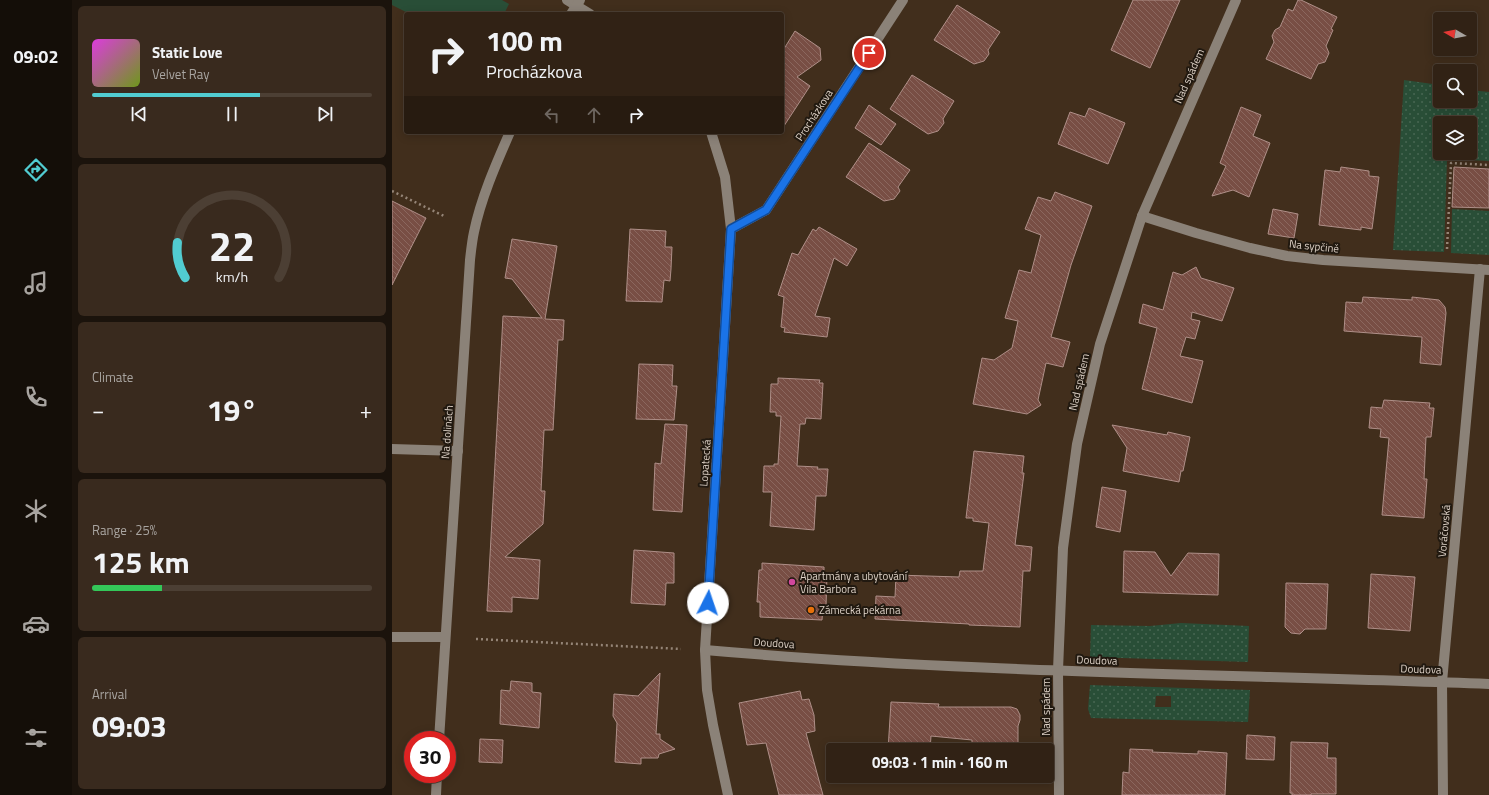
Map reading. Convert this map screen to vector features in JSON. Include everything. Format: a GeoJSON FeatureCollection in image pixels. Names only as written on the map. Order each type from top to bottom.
{"type":"FeatureCollection","features":[{"type":"Feature","properties":{"kind":"street"},"geometry":{"type":"LineString","coordinates":[[567,0],[586,12]]}},
{"type":"Feature","properties":{"kind":"street","name":"Procházkova"},"geometry":{"type":"LineString","coordinates":[[731,229],[766,210],[903,0]]}},
{"type":"Feature","properties":{"kind":"street","name":"Nad spádem"},"geometry":{"type":"LineString","coordinates":[[1059,795],[1058,670],[1063,548],[1077,444],[1100,344],[1142,216],[1236,0]]}},
{"type":"Feature","properties":{"kind":"street","name":"Na dolinách"},"geometry":{"type":"LineString","coordinates":[[440,731],[470,260],[474,231],[490,178],[509,134]]}},
{"type":"Feature","properties":{"kind":"street","name":"Lopatecká"},"geometry":{"type":"LineString","coordinates":[[712,134],[725,177],[731,229],[705,650],[707,690],[728,795]]}},
{"type":"Feature","properties":{"kind":"street","name":"Na sypčině"},"geometry":{"type":"LineString","coordinates":[[1142,216],[1250,248],[1287,256],[1323,260],[1484,269]]}},
{"type":"Feature","properties":{"kind":"street","name":"Voráčovská"},"geometry":{"type":"LineString","coordinates":[[1443,795],[1442,682],[1484,269]]}},
{"type":"Feature","properties":{"kind":"street"},"geometry":{"type":"LineString","coordinates":[[392,449],[458,451]]}},
{"type":"Feature","properties":{"kind":"street"},"geometry":{"type":"LineString","coordinates":[[392,637],[445,637]]}},
{"type":"Feature","properties":{"kind":"street","name":"Doudova"},"geometry":{"type":"LineString","coordinates":[[705,650],[854,661],[1058,670],[1489,684]]}},
{"type":"Feature","properties":{"kind":"street"},"geometry":{"type":"LineString","coordinates":[[436,795],[437,783]]}},
{"type":"Feature","properties":{"kind":"path"},"geometry":{"type":"LineString","coordinates":[[1447,255],[1451,163],[1489,165]]}},
{"type":"Feature","properties":{"kind":"path"},"geometry":{"type":"LineString","coordinates":[[392,191],[444,216]]}},
{"type":"Feature","properties":{"kind":"path"},"geometry":{"type":"LineString","coordinates":[[476,639],[681,649]]}},
{"type":"Feature","properties":{"kind":"green space"},"geometry":{"type":"Polygon","coordinates":[[[392,0],[502,0],[509,4],[505,12],[406,12],[392,5],[392,0]]]}},
{"type":"Feature","properties":{"kind":"green space"},"geometry":{"type":"Polygon","coordinates":[[[1404,80],[1433,84],[1433,108],[1477,108],[1477,91],[1489,92],[1489,161],[1468,160],[1477,160],[1477,116],[1433,116],[1433,160],[1447,160],[1444,252],[1393,250],[1404,80]]]}},
{"type":"Feature","properties":{"kind":"green space"},"geometry":{"type":"Polygon","coordinates":[[[1452,209],[1489,211],[1489,255],[1451,253],[1452,209]]]}},
{"type":"Feature","properties":{"kind":"green space"},"geometry":{"type":"Polygon","coordinates":[[[1181,623],[1249,626],[1248,662],[1090,657],[1091,625],[1150,626],[1181,623]]]}},
{"type":"Feature","properties":{"kind":"green space"},"geometry":{"type":"Polygon","coordinates":[[[1090,685],[1250,690],[1248,722],[1091,718],[1088,709],[1090,685]],[[1156,696],[1155,707],[1171,707],[1171,696],[1156,696]]]}},
{"type":"Feature","properties":{"kind":"building"},"geometry":{"type":"Polygon","coordinates":[[[1133,0],[1180,0],[1150,68],[1111,50],[1133,0]]]}},
{"type":"Feature","properties":{"kind":"building"},"geometry":{"type":"Polygon","coordinates":[[[1298,0],[1337,17],[1331,29],[1333,30],[1326,46],[1329,53],[1325,62],[1318,64],[1311,79],[1266,59],[1274,42],[1272,36],[1275,30],[1280,27],[1288,9],[1293,11],[1298,0]]]}},
{"type":"Feature","properties":{"kind":"building"},"geometry":{"type":"Polygon","coordinates":[[[957,5],[1000,32],[988,50],[989,54],[984,61],[974,64],[934,40],[957,5]]]}},
{"type":"Feature","properties":{"kind":"building"},"geometry":{"type":"Polygon","coordinates":[[[795,31],[820,48],[821,60],[797,77],[810,86],[784,126],[784,49],[795,31]]]}},
{"type":"Feature","properties":{"kind":"building"},"geometry":{"type":"Polygon","coordinates":[[[912,75],[954,101],[943,119],[944,123],[938,131],[928,134],[890,109],[912,75]]]}},
{"type":"Feature","properties":{"kind":"building"},"geometry":{"type":"Polygon","coordinates":[[[869,105],[896,124],[881,145],[855,128],[869,105]]]}},
{"type":"Feature","properties":{"kind":"building"},"geometry":{"type":"Polygon","coordinates":[[[1241,107],[1261,115],[1253,136],[1270,143],[1249,197],[1233,190],[1212,196],[1226,166],[1220,163],[1241,107]]]}},
{"type":"Feature","properties":{"kind":"building"},"geometry":{"type":"Polygon","coordinates":[[[1089,108],[1125,123],[1108,164],[1058,144],[1070,112],[1085,117],[1089,108]]]}},
{"type":"Feature","properties":{"kind":"building"},"geometry":{"type":"Polygon","coordinates":[[[869,143],[910,170],[898,187],[900,191],[894,199],[884,201],[846,177],[869,143]]]}},
{"type":"Feature","properties":{"kind":"building"},"geometry":{"type":"Polygon","coordinates":[[[1341,167],[1369,171],[1369,176],[1379,177],[1372,229],[1361,227],[1361,230],[1319,225],[1325,170],[1340,172],[1341,167]]]}},
{"type":"Feature","properties":{"kind":"building"},"geometry":{"type":"Polygon","coordinates":[[[1454,167],[1489,169],[1489,208],[1452,207],[1454,167]]]}},
{"type":"Feature","properties":{"kind":"building"},"geometry":{"type":"Polygon","coordinates":[[[1055,192],[1092,206],[1071,265],[1051,337],[1070,342],[1063,367],[1046,363],[1038,400],[1041,405],[1027,414],[973,404],[982,358],[994,360],[1012,348],[1018,321],[1005,318],[1019,270],[1031,273],[1041,235],[1025,229],[1038,197],[1051,201],[1055,192]]]}},
{"type":"Feature","properties":{"kind":"building"},"geometry":{"type":"Polygon","coordinates":[[[392,201],[426,218],[392,285],[392,201]]]}},
{"type":"Feature","properties":{"kind":"building"},"geometry":{"type":"Polygon","coordinates":[[[1273,209],[1298,214],[1294,238],[1268,234],[1273,209]]]}},
{"type":"Feature","properties":{"kind":"building"},"geometry":{"type":"Polygon","coordinates":[[[819,227],[857,249],[847,266],[834,258],[815,316],[830,318],[827,337],[784,332],[785,328],[781,327],[784,297],[778,295],[792,253],[798,255],[813,229],[816,231],[819,227]]]}},
{"type":"Feature","properties":{"kind":"building"},"geometry":{"type":"Polygon","coordinates":[[[630,229],[666,231],[665,247],[672,247],[671,269],[670,281],[664,280],[662,302],[626,301],[630,229]]]}},
{"type":"Feature","properties":{"kind":"building"},"geometry":{"type":"Polygon","coordinates":[[[512,239],[557,246],[545,319],[564,320],[563,340],[558,340],[553,430],[544,430],[541,491],[545,491],[543,524],[505,557],[540,560],[538,599],[512,597],[512,612],[487,611],[503,316],[542,318],[512,279],[505,278],[512,239]]]}},
{"type":"Feature","properties":{"kind":"building"},"geometry":{"type":"Polygon","coordinates":[[[1196,267],[1201,278],[1234,288],[1222,321],[1192,312],[1191,319],[1200,321],[1195,339],[1186,337],[1180,356],[1203,361],[1192,403],[1142,389],[1157,328],[1139,323],[1143,304],[1163,310],[1173,272],[1182,275],[1196,267]]]}},
{"type":"Feature","properties":{"kind":"building"},"geometry":{"type":"Polygon","coordinates":[[[1363,297],[1412,300],[1412,297],[1439,300],[1445,307],[1446,313],[1441,365],[1420,363],[1422,337],[1344,331],[1346,302],[1362,303],[1363,297]]]}},
{"type":"Feature","properties":{"kind":"building"},"geometry":{"type":"Polygon","coordinates":[[[639,364],[673,365],[672,386],[677,386],[674,420],[636,419],[639,364]]]}},
{"type":"Feature","properties":{"kind":"building"},"geometry":{"type":"Polygon","coordinates":[[[778,378],[820,380],[819,383],[823,383],[821,419],[806,418],[805,424],[800,424],[797,466],[828,469],[826,496],[816,496],[814,530],[770,526],[772,492],[763,492],[764,466],[774,466],[774,464],[778,464],[781,416],[776,416],[776,412],[770,412],[771,384],[778,384],[778,378]]]}},
{"type":"Feature","properties":{"kind":"building"},"geometry":{"type":"Polygon","coordinates":[[[1384,400],[1430,403],[1429,408],[1434,408],[1431,437],[1426,437],[1424,479],[1427,479],[1424,518],[1382,515],[1389,438],[1380,437],[1381,429],[1369,428],[1371,407],[1382,408],[1384,400]]]}},
{"type":"Feature","properties":{"kind":"building"},"geometry":{"type":"Polygon","coordinates":[[[665,424],[687,425],[682,512],[653,510],[655,463],[661,464],[665,424]]]}},
{"type":"Feature","properties":{"kind":"building"},"geometry":{"type":"Polygon","coordinates":[[[1112,425],[1167,435],[1168,432],[1190,437],[1183,471],[1181,471],[1179,482],[1123,471],[1127,448],[1112,425]]]}},
{"type":"Feature","properties":{"kind":"building"},"geometry":{"type":"Polygon","coordinates":[[[974,451],[1024,456],[1022,473],[1024,473],[1015,545],[1032,547],[1030,571],[1023,571],[1020,627],[875,619],[876,596],[895,597],[896,575],[959,577],[960,571],[983,571],[989,523],[973,521],[973,518],[966,518],[974,451]]]}},
{"type":"Feature","properties":{"kind":"building"},"geometry":{"type":"Polygon","coordinates":[[[1102,487],[1126,491],[1120,532],[1096,527],[1102,487]]]}},
{"type":"Feature","properties":{"kind":"building"},"geometry":{"type":"Polygon","coordinates":[[[634,550],[674,553],[674,583],[666,583],[665,605],[631,603],[634,550]]]}},
{"type":"Feature","properties":{"kind":"building"},"geometry":{"type":"Polygon","coordinates":[[[1124,551],[1155,552],[1171,576],[1188,553],[1219,554],[1218,595],[1123,592],[1124,551]]]}},
{"type":"Feature","properties":{"kind":"building"},"geometry":{"type":"Polygon","coordinates":[[[762,563],[824,567],[824,574],[827,575],[826,606],[823,606],[822,620],[760,617],[760,602],[757,602],[759,570],[762,570],[762,563]]]}},
{"type":"Feature","properties":{"kind":"building"},"geometry":{"type":"Polygon","coordinates":[[[1371,574],[1415,577],[1410,631],[1368,628],[1371,574]]]}},
{"type":"Feature","properties":{"kind":"building"},"geometry":{"type":"Polygon","coordinates":[[[1286,583],[1328,584],[1326,629],[1305,629],[1300,634],[1291,633],[1285,627],[1286,583]]]}},
{"type":"Feature","properties":{"kind":"building"},"geometry":{"type":"Polygon","coordinates":[[[660,673],[656,734],[660,734],[660,739],[675,749],[659,754],[658,758],[641,758],[641,764],[615,762],[617,723],[613,716],[614,694],[638,696],[660,673]]]}},
{"type":"Feature","properties":{"kind":"building"},"geometry":{"type":"Polygon","coordinates":[[[511,681],[532,683],[532,692],[541,693],[539,728],[500,724],[501,690],[510,691],[511,681]]]}},
{"type":"Feature","properties":{"kind":"building"},"geometry":{"type":"Polygon","coordinates":[[[800,691],[802,700],[809,699],[814,715],[815,731],[806,733],[823,795],[779,795],[766,743],[747,745],[739,703],[800,691]]]}},
{"type":"Feature","properties":{"kind":"building"},"geometry":{"type":"Polygon","coordinates":[[[891,702],[939,704],[938,707],[1011,707],[1017,709],[1020,715],[1018,726],[1018,743],[972,743],[972,740],[931,736],[930,743],[888,743],[891,702]]]}},
{"type":"Feature","properties":{"kind":"building"},"geometry":{"type":"Polygon","coordinates":[[[1247,735],[1275,737],[1274,760],[1246,759],[1247,735]]]}},
{"type":"Feature","properties":{"kind":"building"},"geometry":{"type":"Polygon","coordinates":[[[480,739],[503,740],[502,763],[479,762],[480,739]]]}},
{"type":"Feature","properties":{"kind":"building"},"geometry":{"type":"Polygon","coordinates":[[[1291,742],[1328,743],[1327,758],[1336,758],[1336,794],[1292,795],[1292,793],[1290,793],[1291,742]]]}},
{"type":"Feature","properties":{"kind":"building"},"geometry":{"type":"Polygon","coordinates":[[[1130,749],[1153,750],[1152,752],[1198,754],[1198,751],[1227,753],[1225,795],[1122,795],[1123,772],[1129,773],[1130,749]]]}},
{"type":"Feature","properties":{"kind":"place","name":"Apartmány a ubytování Vila Barbora"},"geometry":{"type":"Point","coordinates":[792,582]}},
{"type":"Feature","properties":{"kind":"place","name":"Zámecká pekárna"},"geometry":{"type":"Point","coordinates":[811,610]}},
{"type":"Feature","properties":{"kind":"route"},"geometry":{"type":"LineString","coordinates":[[708,603],[731,229],[766,210],[869,53]]}}]}
